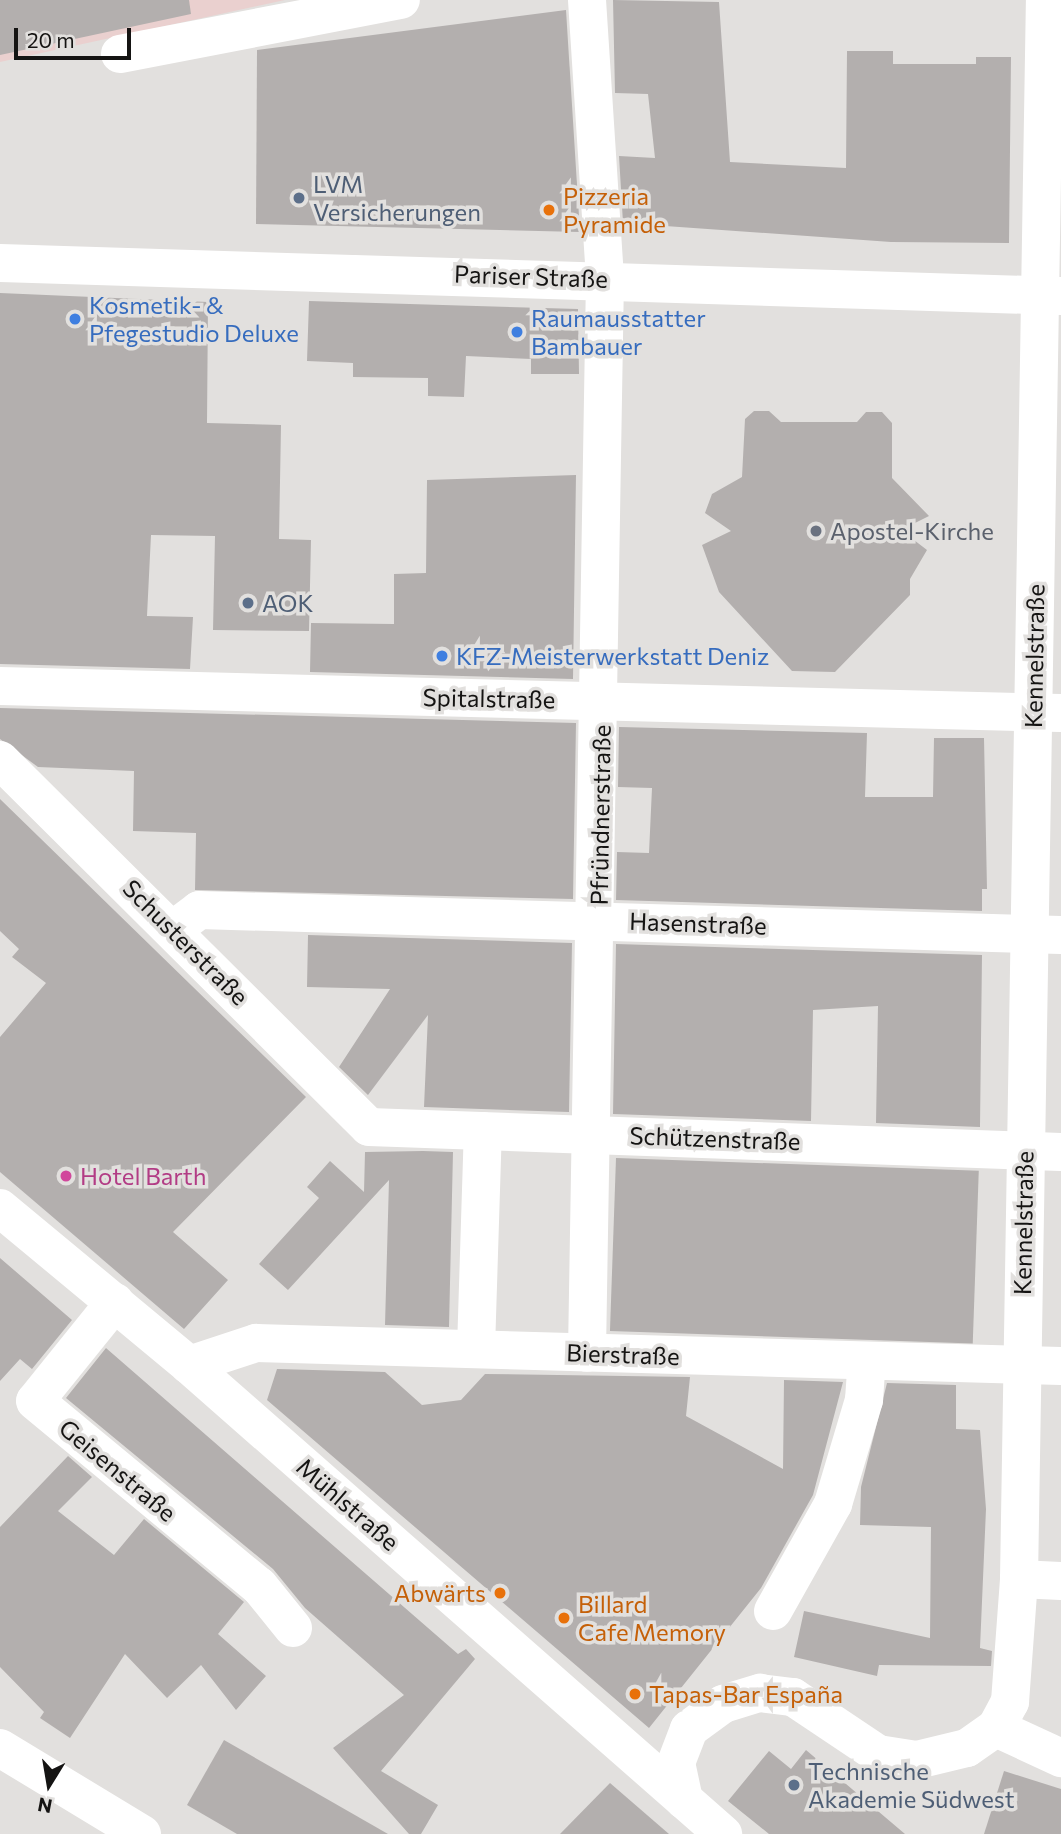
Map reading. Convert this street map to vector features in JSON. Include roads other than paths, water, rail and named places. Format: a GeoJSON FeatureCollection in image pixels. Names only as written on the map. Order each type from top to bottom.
{"type":"FeatureCollection","features":[{"type":"Feature","properties":{"kind":"street"},"geometry":{"type":"LineString","coordinates":[[120,54],[401,0]]}},
{"type":"Feature","properties":{"kind":"street","name":"Pfründnerstraße"},"geometry":{"type":"LineString","coordinates":[[587,0],[605,278],[599,920],[587,1353]]}},
{"type":"Feature","properties":{"kind":"street","name":"Kennelstraße"},"geometry":{"type":"LineString","coordinates":[[996,1728],[1017,1668],[1024,1150],[1045,935],[1051,296],[1045,0]]}},
{"type":"Feature","properties":{"kind":"street","name":"Pariser Straße"},"geometry":{"type":"LineString","coordinates":[[0,263],[605,278],[1051,296]]}},
{"type":"Feature","properties":{"kind":"street","name":"Spitalstraße"},"geometry":{"type":"LineString","coordinates":[[0,686],[1047,713]]}},
{"type":"Feature","properties":{"kind":"street","name":"Schusterstraße"},"geometry":{"type":"LineString","coordinates":[[0,760],[174,929],[369,1127]]}},
{"type":"Feature","properties":{"kind":"street","name":"Hasenstraße"},"geometry":{"type":"LineString","coordinates":[[174,929],[199,910],[1045,935]]}},
{"type":"Feature","properties":{"kind":"street","name":"Schützenstraße"},"geometry":{"type":"LineString","coordinates":[[369,1127],[1061,1152]]}},
{"type":"Feature","properties":{"kind":"street"},"geometry":{"type":"LineString","coordinates":[[476,1349],[484,1131]]}},
{"type":"Feature","properties":{"kind":"street","name":"Mühlstraße"},"geometry":{"type":"LineString","coordinates":[[0,1208],[189,1365],[723,1834]]}},
{"type":"Feature","properties":{"kind":"street","name":"Geisenstraße"},"geometry":{"type":"LineString","coordinates":[[115,1302],[35,1401],[258,1586],[293,1629]]}},
{"type":"Feature","properties":{"kind":"street","name":"Bierstraße"},"geometry":{"type":"LineString","coordinates":[[189,1365],[256,1343],[1061,1366]]}},
{"type":"Feature","properties":{"kind":"street"},"geometry":{"type":"LineString","coordinates":[[773,1611],[833,1504],[864,1400],[867,1360]]}},
{"type":"Feature","properties":{"kind":"street"},"geometry":{"type":"LineString","coordinates":[[1019,1580],[1061,1580]]}},
{"type":"Feature","properties":{"kind":"street"},"geometry":{"type":"LineString","coordinates":[[684,1800],[676,1763],[689,1729],[723,1704],[760,1693],[793,1697],[878,1754],[917,1760],[967,1748],[996,1728],[1061,1758]]}},
{"type":"Feature","properties":{"kind":"street"},"geometry":{"type":"LineString","coordinates":[[0,1748],[142,1834]]}},
{"type":"Feature","properties":{"kind":"place","name":"LVM Versicherungen"},"geometry":{"type":"Point","coordinates":[299,198]}},
{"type":"Feature","properties":{"kind":"place","name":"Pizzeria Pyramide"},"geometry":{"type":"Point","coordinates":[549,210]}},
{"type":"Feature","properties":{"kind":"place","name":"Kosmetik- & Pfegestudio Deluxe"},"geometry":{"type":"Point","coordinates":[75,319]}},
{"type":"Feature","properties":{"kind":"place","name":"Raumausstatter Bambauer"},"geometry":{"type":"Point","coordinates":[517,332]}},
{"type":"Feature","properties":{"kind":"place","name":"Apostel-Kirche"},"geometry":{"type":"Point","coordinates":[816,531]}},
{"type":"Feature","properties":{"kind":"place","name":"AOK"},"geometry":{"type":"Point","coordinates":[248,603]}},
{"type":"Feature","properties":{"kind":"place","name":"KFZ-Meisterwerkstatt Deniz"},"geometry":{"type":"Point","coordinates":[442,656]}},
{"type":"Feature","properties":{"kind":"place","name":"Hotel Barth"},"geometry":{"type":"Point","coordinates":[66,1176]}},
{"type":"Feature","properties":{"kind":"place","name":"Abwärts"},"geometry":{"type":"Point","coordinates":[500,1593]}},
{"type":"Feature","properties":{"kind":"place","name":"Billard Cafe Memory"},"geometry":{"type":"Point","coordinates":[564,1618]}},
{"type":"Feature","properties":{"kind":"place","name":"Tapas-Bar España"},"geometry":{"type":"Point","coordinates":[635,1694]}},
{"type":"Feature","properties":{"kind":"place","name":"Technische Akademie Südwest"},"geometry":{"type":"Point","coordinates":[794,1785]}}]}
